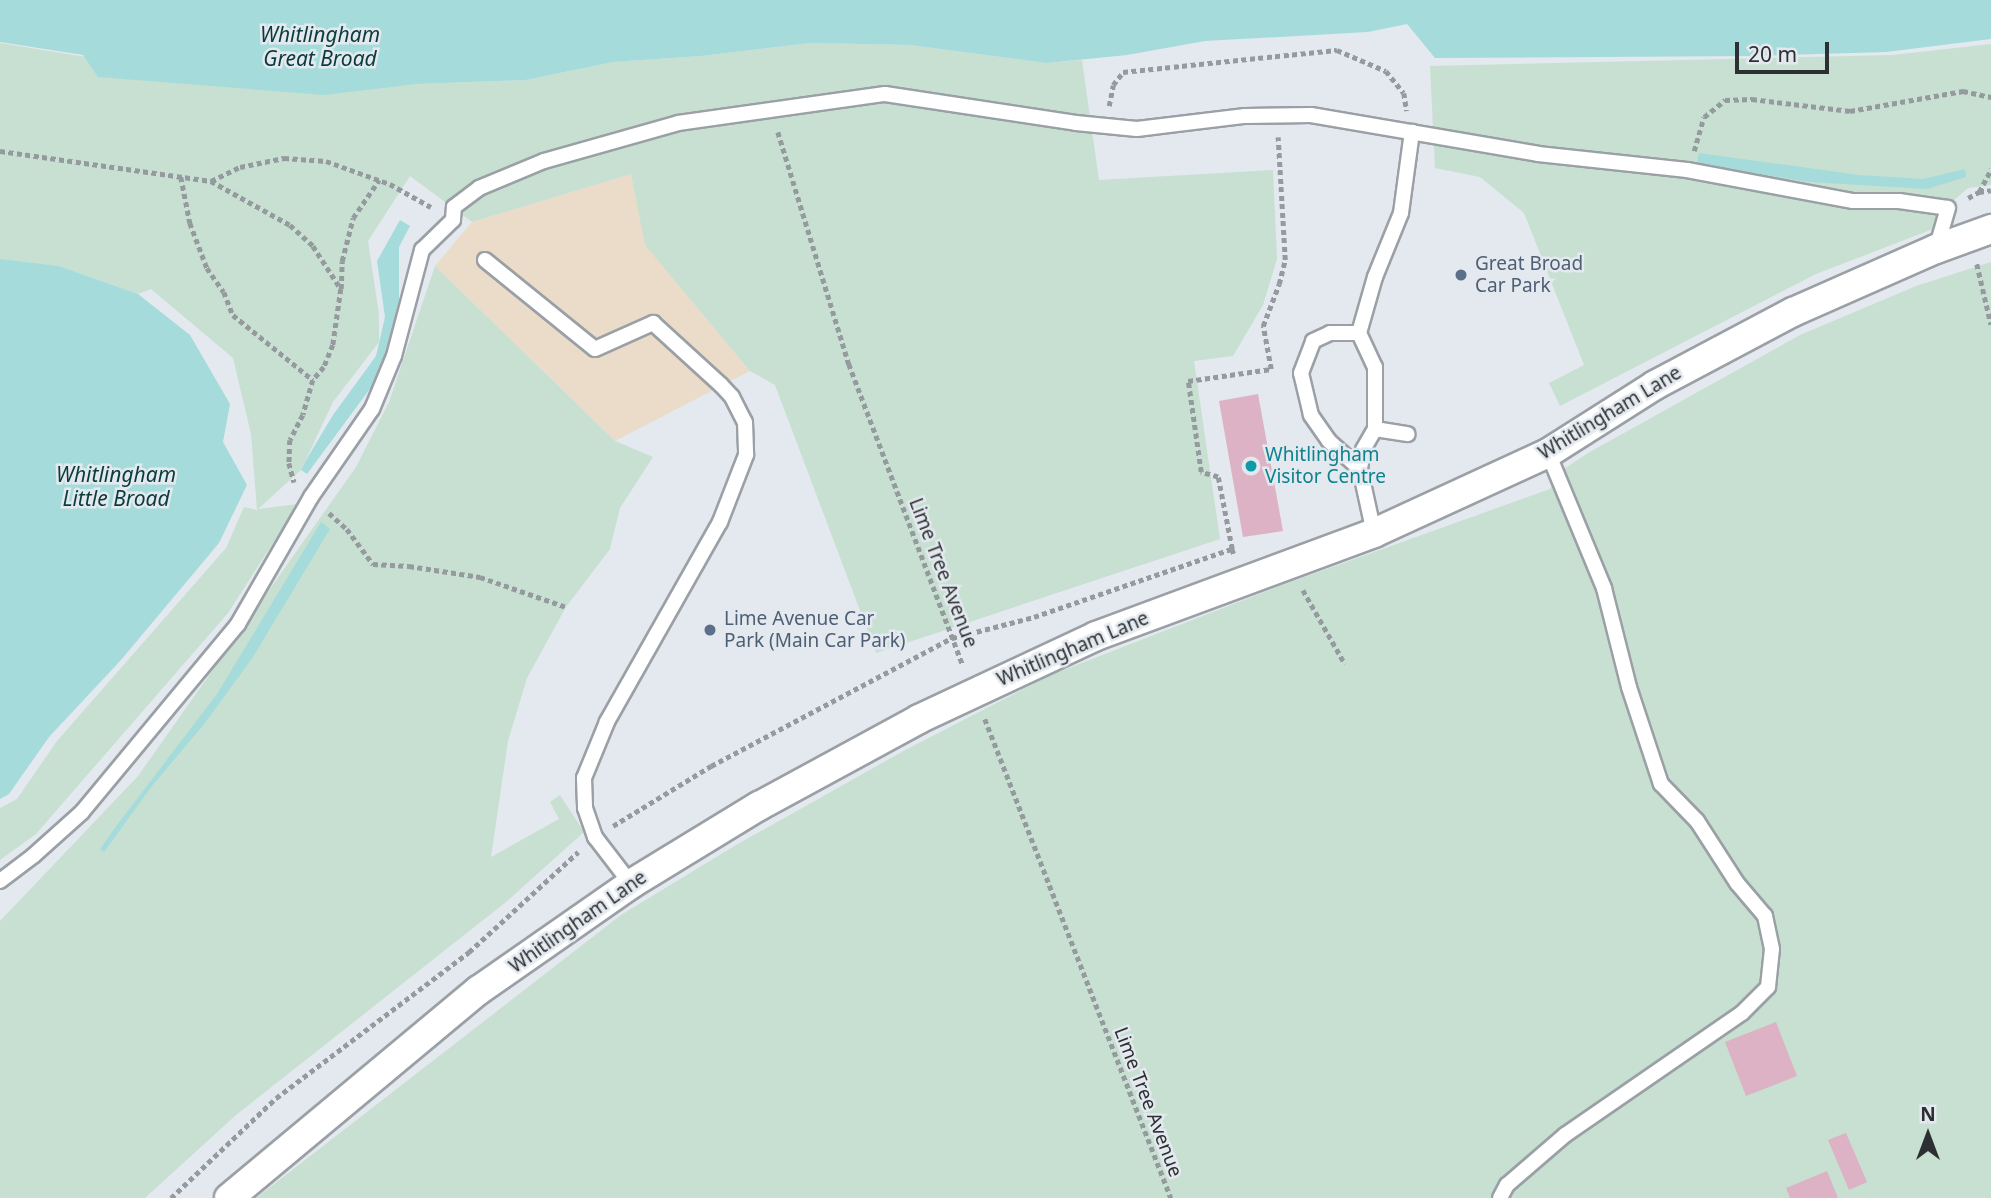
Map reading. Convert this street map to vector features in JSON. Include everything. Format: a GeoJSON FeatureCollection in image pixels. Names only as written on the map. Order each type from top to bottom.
{"type":"FeatureCollection","features":[{"type":"Feature","properties":{"kind":"street","name":"Whitlingham Lane"},"geometry":{"type":"LineString","coordinates":[[229,1198],[480,990],[631,884],[760,806],[974,692],[1096,636],[1374,534],[1548,453],[1666,379],[1793,312],[1936,249],[1991,229]]}},
{"type":"Feature","properties":{"kind":"lane"},"geometry":{"type":"LineString","coordinates":[[0,881],[33,856],[82,812],[238,624],[311,496],[372,410],[394,356],[422,250],[453,219],[454,207],[480,188],[544,162],[678,124],[770,108],[885,94],[1136,129],[1245,116],[1311,115],[1538,153],[1687,170],[1853,201],[1899,201],[1948,208],[1936,249]]}},
{"type":"Feature","properties":{"kind":"lane"},"geometry":{"type":"LineString","coordinates":[[1374,534],[1360,469],[1363,450],[1376,429],[1374,367],[1359,334],[1374,277],[1401,213],[1412,132]]}},
{"type":"Feature","properties":{"kind":"lane"},"geometry":{"type":"LineString","coordinates":[[485,260],[595,349],[653,323],[721,385],[745,422],[746,455],[720,522],[607,722],[583,778],[585,808],[595,837],[631,884]]}},
{"type":"Feature","properties":{"kind":"lane"},"geometry":{"type":"LineString","coordinates":[[1359,334],[1330,333],[1312,341],[1301,373],[1311,415],[1329,441],[1360,469]]}},
{"type":"Feature","properties":{"kind":"lane"},"geometry":{"type":"LineString","coordinates":[[1376,429],[1408,434]]}},
{"type":"Feature","properties":{"kind":"lane"},"geometry":{"type":"LineString","coordinates":[[1500,1198],[1507,1185],[1565,1135],[1742,1013],[1768,987],[1772,949],[1765,916],[1737,883],[1697,821],[1661,784],[1629,687],[1604,588],[1548,453]]}},
{"type":"Feature","properties":{"kind":"path"},"geometry":{"type":"LineString","coordinates":[[1105,126],[1113,85],[1123,72],[1337,50],[1386,71],[1404,93],[1412,132]]}},
{"type":"Feature","properties":{"kind":"path"},"geometry":{"type":"LineString","coordinates":[[1687,170],[1704,117],[1725,100],[1752,99],[1850,111],[1963,91],[1991,97]]}},
{"type":"Feature","properties":{"kind":"path","name":"Lime Tree Avenue"},"geometry":{"type":"LineString","coordinates":[[770,108],[849,364],[1171,1198]]}},
{"type":"Feature","properties":{"kind":"path"},"geometry":{"type":"LineString","coordinates":[[1232,549],[1218,477],[1201,472],[1188,381],[1271,369],[1263,326],[1279,284],[1284,260],[1276,115]]}},
{"type":"Feature","properties":{"kind":"path"},"geometry":{"type":"LineString","coordinates":[[0,151],[211,181],[240,167],[284,158],[326,162],[379,180],[453,219]]}},
{"type":"Feature","properties":{"kind":"path"},"geometry":{"type":"LineString","coordinates":[[1979,192],[1991,170]]}},
{"type":"Feature","properties":{"kind":"path"},"geometry":{"type":"LineString","coordinates":[[181,177],[190,223],[203,257],[224,292],[233,315],[313,380]]}},
{"type":"Feature","properties":{"kind":"path"},"geometry":{"type":"LineString","coordinates":[[341,289],[342,261],[353,218],[379,180]]}},
{"type":"Feature","properties":{"kind":"path"},"geometry":{"type":"LineString","coordinates":[[1948,208],[1979,192],[1991,190]]}},
{"type":"Feature","properties":{"kind":"path"},"geometry":{"type":"LineString","coordinates":[[1973,252],[1991,324]]}},
{"type":"Feature","properties":{"kind":"path"},"geometry":{"type":"LineString","coordinates":[[1289,565],[1345,664]]}},
{"type":"Feature","properties":{"kind":"shaded area"},"geometry":{"type":"Polygon","coordinates":[[[631,174],[646,245],[750,371],[615,441],[435,266],[472,222],[631,174]]]}},
{"type":"Feature","properties":{"kind":"green space"},"geometry":{"type":"Polygon","coordinates":[[[0,43],[315,94],[417,84],[526,80],[613,62],[701,56],[810,43],[910,45],[1047,63],[1082,60],[1099,180],[1273,170],[1277,259],[1263,305],[1233,356],[1194,361],[1220,539],[876,653],[775,385],[750,371],[645,245],[631,174],[472,222],[410,176],[368,241],[379,314],[379,342],[333,402],[301,470],[258,509],[298,504],[228,613],[36,834],[0,860],[0,808],[17,799],[57,741],[226,548],[244,507],[257,510],[251,434],[233,358],[151,289],[138,294],[59,266],[0,260],[0,43]]]}},
{"type":"Feature","properties":{"kind":"green space"},"geometry":{"type":"Polygon","coordinates":[[[1991,44],[1991,185],[1968,188],[1937,215],[1933,229],[1816,274],[1560,406],[1549,383],[1584,365],[1524,213],[1480,177],[1435,168],[1430,66],[1892,55],[1991,44]]]}},
{"type":"Feature","properties":{"kind":"green space"},"geometry":{"type":"Polygon","coordinates":[[[1991,262],[1991,1198],[256,1198],[621,915],[736,845],[907,749],[1051,675],[1285,584],[1550,489],[1564,469],[1588,453],[1800,335],[1916,286],[1991,262]]]}},
{"type":"Feature","properties":{"kind":"green space"},"geometry":{"type":"Polygon","coordinates":[[[435,266],[615,441],[653,457],[620,508],[610,549],[566,607],[527,678],[508,741],[491,857],[559,819],[550,802],[560,795],[584,832],[506,902],[236,1115],[145,1198],[0,1198],[0,921],[138,776],[356,467],[389,402],[435,266]]]}},
{"type":"Feature","properties":{"kind":"water","name":"Whitlingham Great Broad"},"geometry":{"type":"Polygon","coordinates":[[[0,0],[1991,0],[1991,39],[1886,52],[1753,56],[1435,58],[1407,24],[1368,32],[1205,41],[1127,55],[1047,63],[910,45],[810,43],[701,56],[613,62],[526,80],[417,84],[324,95],[98,77],[83,55],[0,42],[0,0]]]}},
{"type":"Feature","properties":{"kind":"water"},"geometry":{"type":"Polygon","coordinates":[[[1699,153],[1859,175],[1923,179],[1965,169],[1966,177],[1927,189],[1809,182],[1697,164],[1699,153]]]}},
{"type":"Feature","properties":{"kind":"water"},"geometry":{"type":"Polygon","coordinates":[[[400,220],[410,226],[399,247],[399,317],[393,343],[375,382],[307,474],[301,470],[306,460],[333,415],[376,356],[385,317],[377,261],[400,220]]]}},
{"type":"Feature","properties":{"kind":"water","name":"Whitlingham Little Broad"},"geometry":{"type":"Polygon","coordinates":[[[0,259],[59,266],[138,294],[190,335],[230,404],[223,442],[247,485],[219,543],[121,660],[49,737],[9,794],[0,799],[0,259]]]}},
{"type":"Feature","properties":{"kind":"water"},"geometry":{"type":"Polygon","coordinates":[[[321,522],[330,529],[253,657],[104,852],[100,849],[117,825],[217,694],[321,522]]]}},
{"type":"Feature","properties":{"kind":"building","name":"Whitlingham Visitor Centre"},"geometry":{"type":"Polygon","coordinates":[[[1258,394],[1283,531],[1243,537],[1219,401],[1258,394]]]}},
{"type":"Feature","properties":{"kind":"building"},"geometry":{"type":"Polygon","coordinates":[[[1776,1022],[1797,1076],[1746,1096],[1725,1042],[1776,1022]]]}},
{"type":"Feature","properties":{"kind":"building"},"geometry":{"type":"Polygon","coordinates":[[[1846,1133],[1867,1182],[1849,1190],[1828,1140],[1846,1133]]]}},
{"type":"Feature","properties":{"kind":"building"},"geometry":{"type":"Polygon","coordinates":[[[1827,1171],[1838,1198],[1790,1198],[1786,1188],[1827,1171]]]}},
{"type":"Feature","properties":{"kind":"place","name":"Great Broad Car Park"},"geometry":{"type":"Point","coordinates":[1461,275]}},
{"type":"Feature","properties":{"kind":"place","name":"Whitlingham Visitor Centre"},"geometry":{"type":"Point","coordinates":[1251,466]}},
{"type":"Feature","properties":{"kind":"place","name":"Lime Avenue Car Park (Main Car Park)"},"geometry":{"type":"Point","coordinates":[710,630]}}]}
